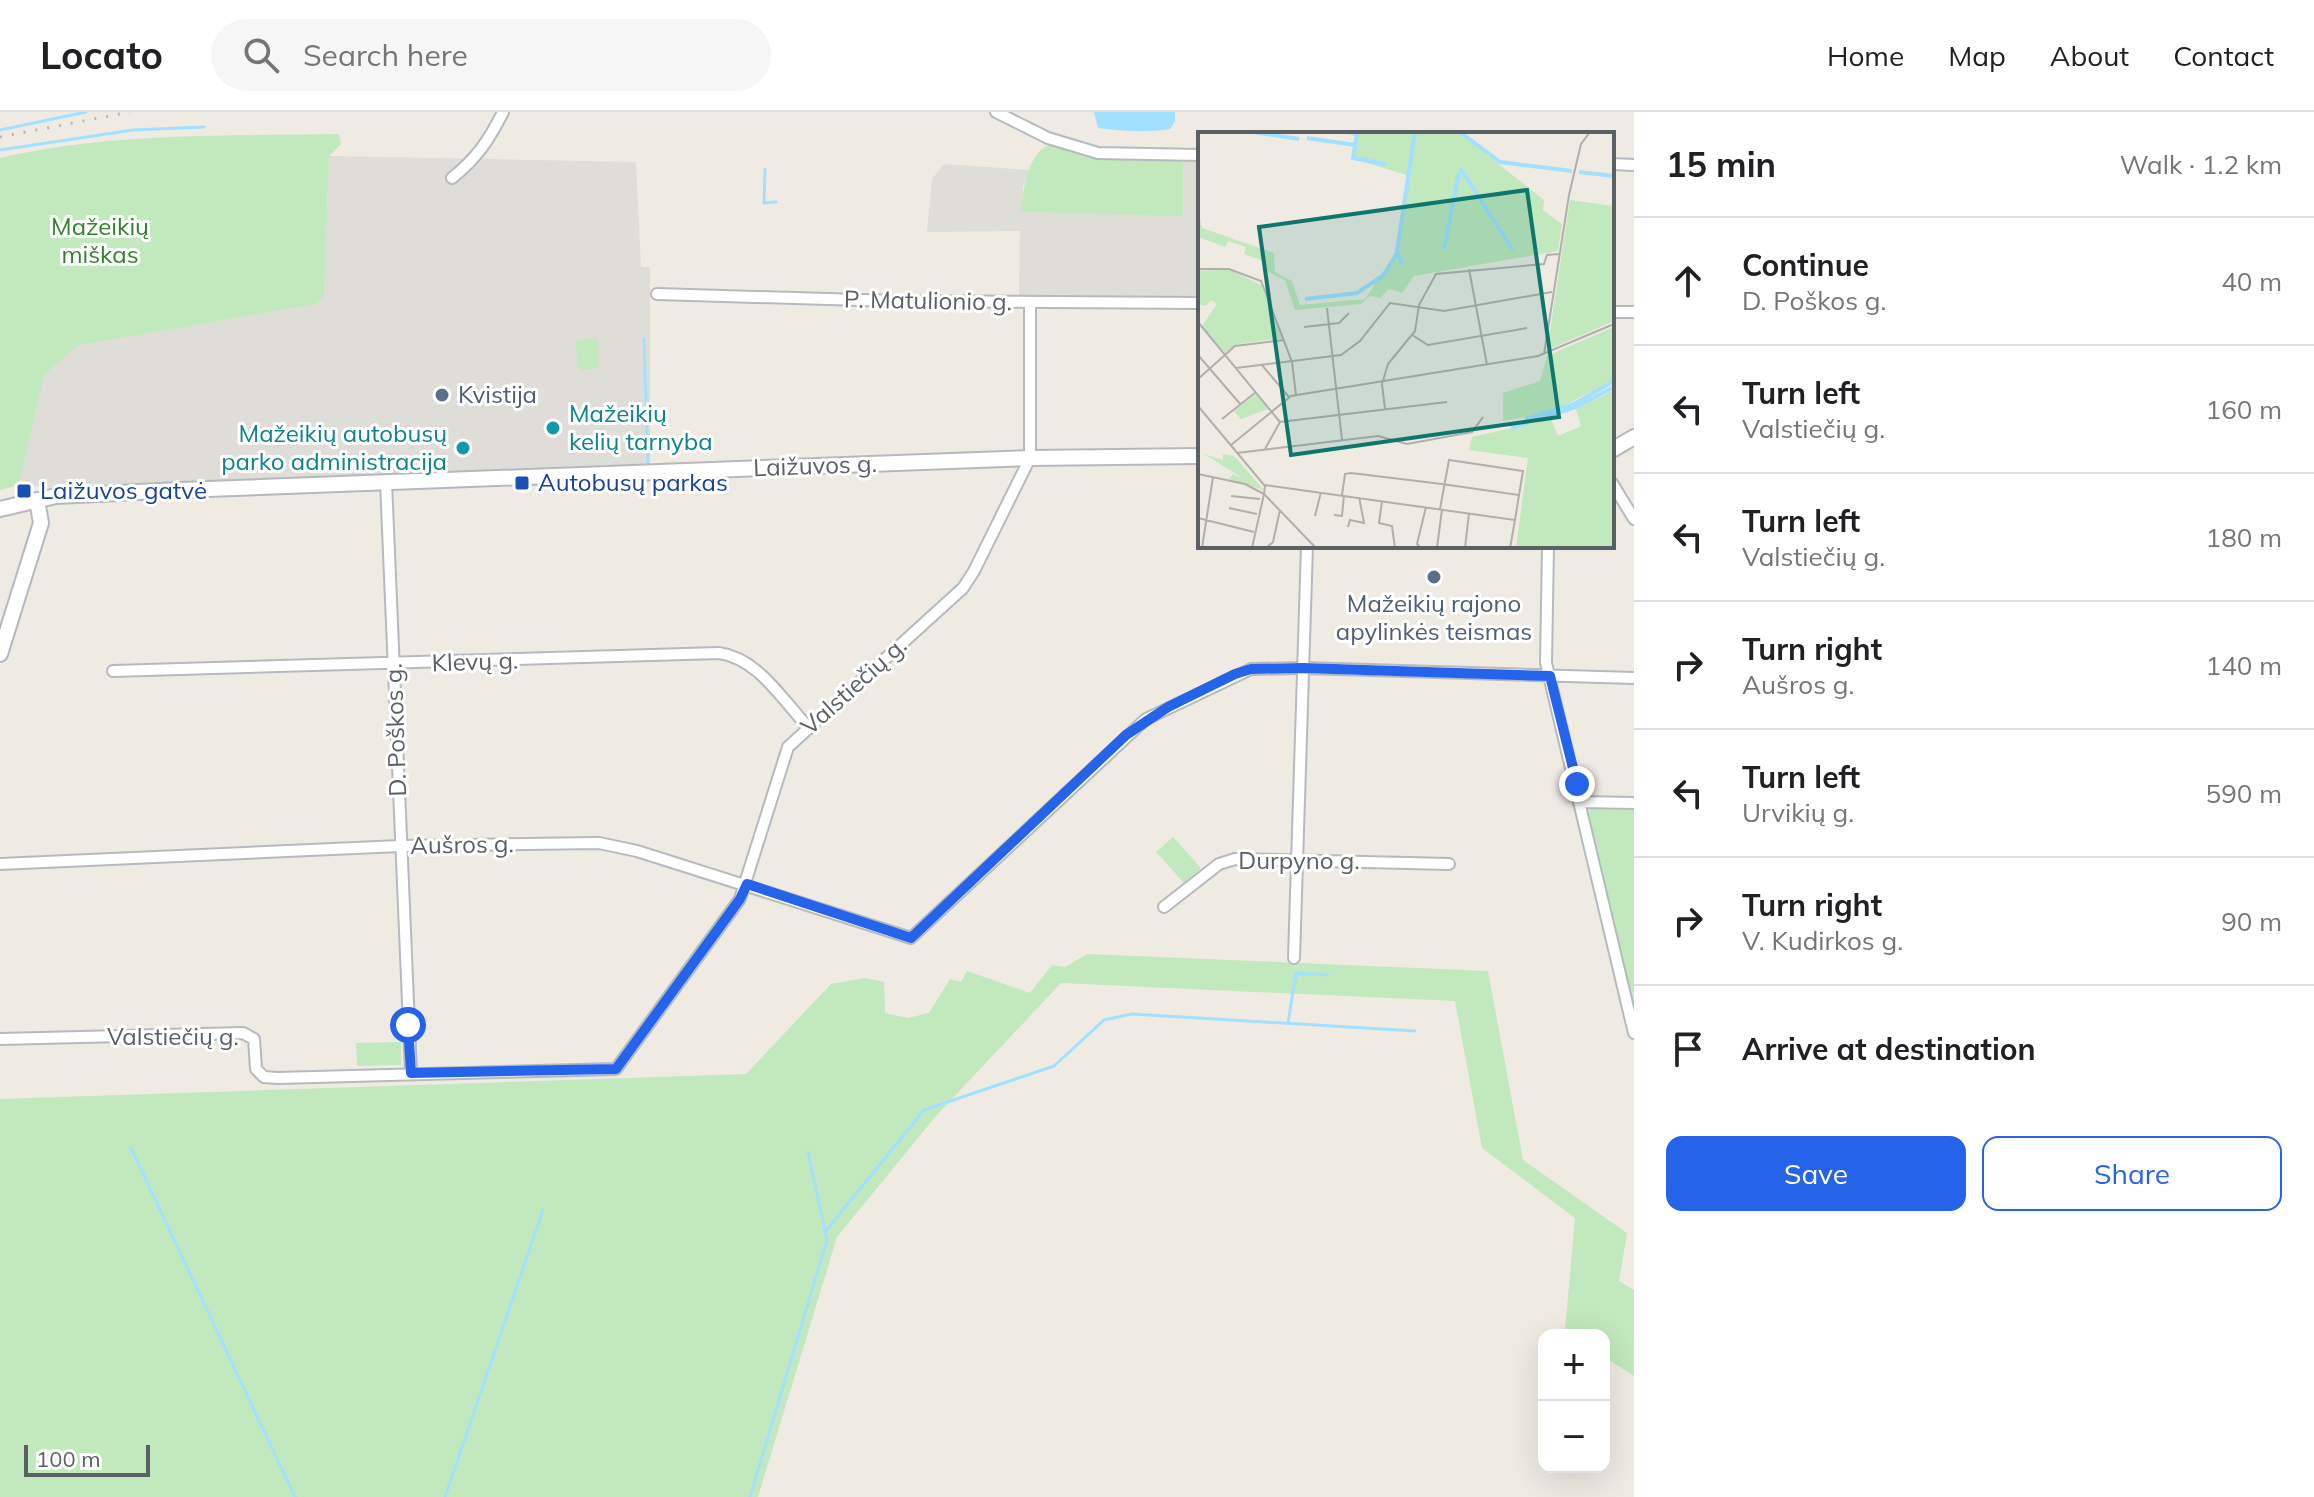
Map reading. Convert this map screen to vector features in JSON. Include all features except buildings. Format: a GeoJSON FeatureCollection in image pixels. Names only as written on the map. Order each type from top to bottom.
{"type":"FeatureCollection","features":[{"type":"Feature","properties":{"kind":"main road"},"geometry":{"type":"LineString","coordinates":[[1614,449],[1634,437]]}},
{"type":"Feature","properties":{"kind":"main road","name":"Laižuvos g."},"geometry":{"type":"LineString","coordinates":[[0,509],[75,495],[1030,458],[1198,456]]}},
{"type":"Feature","properties":{"kind":"main road"},"geometry":{"type":"LineString","coordinates":[[0,654],[41,523],[37,500]]}},
{"type":"Feature","properties":{"kind":"street"},"geometry":{"type":"LineString","coordinates":[[452,178],[474,160],[493,137],[503,112]]}},
{"type":"Feature","properties":{"kind":"street"},"geometry":{"type":"LineString","coordinates":[[996,112],[1048,138],[1098,153],[1198,155]]}},
{"type":"Feature","properties":{"kind":"street"},"geometry":{"type":"LineString","coordinates":[[1614,164],[1634,165]]}},
{"type":"Feature","properties":{"kind":"street","name":"P. Matulionio g."},"geometry":{"type":"LineString","coordinates":[[657,294],[1030,303],[1198,303]]}},
{"type":"Feature","properties":{"kind":"street"},"geometry":{"type":"LineString","coordinates":[[1030,303],[1030,458]]}},
{"type":"Feature","properties":{"kind":"street","name":"Valstiečių g."},"geometry":{"type":"LineString","coordinates":[[0,1039],[243,1033],[254,1039],[256,1069],[264,1077],[616,1069],[740,899],[788,747],[807,726],[963,588],[1030,458]]}},
{"type":"Feature","properties":{"kind":"street","name":"D. Poškos g."},"geometry":{"type":"LineString","coordinates":[[386,482],[411,1073]]}},
{"type":"Feature","properties":{"kind":"street"},"geometry":{"type":"LineString","coordinates":[[1614,486],[1634,519]]}},
{"type":"Feature","properties":{"kind":"street"},"geometry":{"type":"LineString","coordinates":[[1294,958],[1307,548]]}},
{"type":"Feature","properties":{"kind":"street"},"geometry":{"type":"LineString","coordinates":[[1548,548],[1546,663],[1634,1033]]}},
{"type":"Feature","properties":{"kind":"street","name":"Klevų g."},"geometry":{"type":"LineString","coordinates":[[113,671],[735,655],[750,664],[807,726]]}},
{"type":"Feature","properties":{"kind":"street"},"geometry":{"type":"LineString","coordinates":[[1303,668],[1634,678]]}},
{"type":"Feature","properties":{"kind":"street","name":"Aušros g."},"geometry":{"type":"LineString","coordinates":[[0,864],[400,846],[599,843],[747,884],[911,938],[1146,719],[1235,674],[1251,669],[1303,668]]}},
{"type":"Feature","properties":{"kind":"street"},"geometry":{"type":"LineString","coordinates":[[1581,802],[1634,803]]}},
{"type":"Feature","properties":{"kind":"street","name":"Durpyno g."},"geometry":{"type":"LineString","coordinates":[[1164,907],[1219,864],[1235,859],[1449,864]]}},
{"type":"Feature","properties":{"kind":"shaded area"},"geometry":{"type":"Polygon","coordinates":[[[329,156],[636,162],[641,267],[650,267],[650,467],[73,489],[19,485],[44,375],[79,345],[315,304],[324,296],[329,156]]]}},
{"type":"Feature","properties":{"kind":"shaded area"},"geometry":{"type":"Polygon","coordinates":[[[1183,157],[1198,158],[1198,300],[1019,298],[1020,231],[927,232],[932,179],[944,164],[1030,170],[1023,186],[1022,212],[1183,215],[1183,157]]]}},
{"type":"Feature","properties":{"kind":"green space","name":"Mažeikių miškas"},"geometry":{"type":"Polygon","coordinates":[[[339,134],[341,144],[329,156],[324,296],[316,304],[79,345],[44,375],[19,485],[0,490],[0,158],[126,140],[339,134]]]}},
{"type":"Feature","properties":{"kind":"green space"},"geometry":{"type":"Polygon","coordinates":[[[1049,145],[1099,155],[1183,157],[1183,216],[1021,212],[1031,165],[1049,145]]]}},
{"type":"Feature","properties":{"kind":"green space"},"geometry":{"type":"Polygon","coordinates":[[[591,338],[598,340],[599,364],[595,369],[581,370],[577,365],[576,342],[591,338]]]}},
{"type":"Feature","properties":{"kind":"green space"},"geometry":{"type":"Polygon","coordinates":[[[1590,809],[1634,810],[1634,1008],[1588,816],[1590,809]]]}},
{"type":"Feature","properties":{"kind":"green space"},"geometry":{"type":"Polygon","coordinates":[[[1173,837],[1201,868],[1184,883],[1156,852],[1173,837]]]}},
{"type":"Feature","properties":{"kind":"green space"},"geometry":{"type":"Polygon","coordinates":[[[1087,954],[1488,971],[1523,1160],[1627,1233],[1619,1281],[1634,1290],[1634,1376],[1610,1361],[1610,1329],[1565,1329],[1575,1218],[1482,1148],[1455,1001],[1061,983],[936,1116],[837,1237],[758,1497],[0,1497],[0,1099],[746,1074],[831,984],[865,978],[884,982],[885,1013],[908,1018],[929,1013],[950,979],[961,982],[967,971],[1030,993],[1052,965],[1065,967],[1087,954]]]}},
{"type":"Feature","properties":{"kind":"green space"},"geometry":{"type":"Polygon","coordinates":[[[401,1042],[401,1065],[357,1066],[356,1043],[401,1042]]]}},
{"type":"Feature","properties":{"kind":"water"},"geometry":{"type":"Polygon","coordinates":[[[1094,112],[1175,112],[1175,121],[1170,129],[1161,130],[1098,128],[1094,112]]]}},
{"type":"Feature","properties":{"kind":"waterway"},"geometry":{"type":"LineString","coordinates":[[0,130],[86,112]]}},
{"type":"Feature","properties":{"kind":"waterway"},"geometry":{"type":"LineString","coordinates":[[0,150],[133,130],[204,127]]}},
{"type":"Feature","properties":{"kind":"waterway"},"geometry":{"type":"LineString","coordinates":[[765,169],[764,203],[776,202]]}},
{"type":"Feature","properties":{"kind":"waterway"},"geometry":{"type":"LineString","coordinates":[[644,339],[648,464]]}},
{"type":"Feature","properties":{"kind":"waterway"},"geometry":{"type":"LineString","coordinates":[[1288,1023],[1296,973],[1328,975]]}},
{"type":"Feature","properties":{"kind":"waterway"},"geometry":{"type":"LineString","coordinates":[[825,1232],[924,1110],[1054,1066],[1104,1020],[1132,1014],[1415,1031]]}},
{"type":"Feature","properties":{"kind":"waterway"},"geometry":{"type":"LineString","coordinates":[[131,1148],[295,1497]]}},
{"type":"Feature","properties":{"kind":"waterway"},"geometry":{"type":"LineString","coordinates":[[750,1497],[827,1240],[808,1152]]}},
{"type":"Feature","properties":{"kind":"waterway"},"geometry":{"type":"LineString","coordinates":[[445,1497],[543,1210]]}},
{"type":"Feature","properties":{"kind":"railway"},"geometry":{"type":"LineString","coordinates":[[0,137],[130,112]]}},
{"type":"Feature","properties":{"kind":"place","name":"Kvistija"},"geometry":{"type":"Point","coordinates":[442,395]}},
{"type":"Feature","properties":{"kind":"place","name":"Mažeikių kelių tarnyba"},"geometry":{"type":"Point","coordinates":[553,428]}},
{"type":"Feature","properties":{"kind":"place","name":"Mažeikių autobusų parko administracija"},"geometry":{"type":"Point","coordinates":[463,448]}},
{"type":"Feature","properties":{"kind":"place","name":"Autobusų parkas"},"geometry":{"type":"Point","coordinates":[522,483]}},
{"type":"Feature","properties":{"kind":"place","name":"Laižuvos gatvė"},"geometry":{"type":"Point","coordinates":[24,491]}},
{"type":"Feature","properties":{"kind":"place","name":"Mažeikių rajono apylinkės teismas"},"geometry":{"type":"Point","coordinates":[1434,577]}},
{"type":"Feature","properties":{"kind":"route"},"geometry":{"type":"LineString","coordinates":[[408,1025],[411,1073],[616,1069],[740,899],[747,884],[911,938],[1146,719],[1251,669],[1550,676],[1577,784]]}}]}
